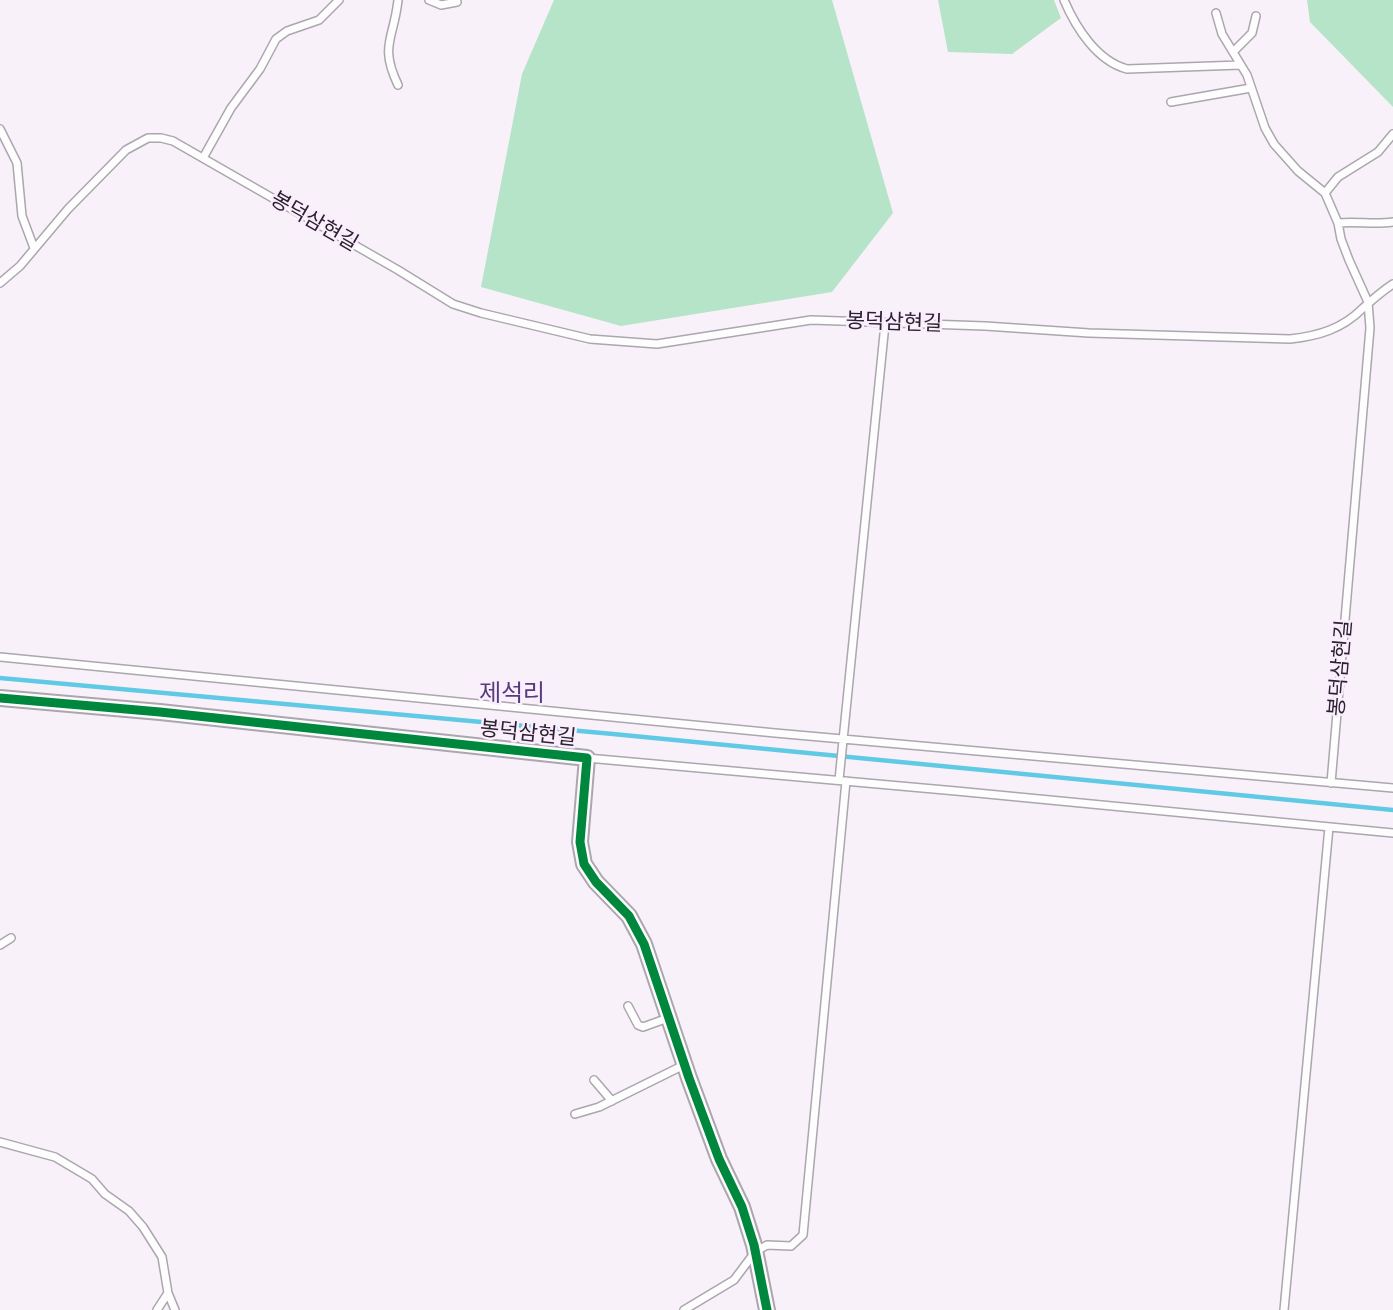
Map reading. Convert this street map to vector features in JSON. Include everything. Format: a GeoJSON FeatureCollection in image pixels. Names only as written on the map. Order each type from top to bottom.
{"type":"FeatureCollection","features":[{"type":"Feature","properties":{"kind":"street","name":"봉덕삼현길"},"geometry":{"type":"LineString","coordinates":[[0,698],[587,758],[580,842],[584,864],[596,882],[629,916],[643,944],[719,1159],[742,1207],[767,1310]]}},
{"type":"Feature","properties":{"kind":"lane"},"geometry":{"type":"LineString","coordinates":[[203,158],[231,108],[260,69],[276,39],[287,31],[319,20],[339,0]]}},
{"type":"Feature","properties":{"kind":"lane"},"geometry":{"type":"LineString","coordinates":[[398,0],[387,49],[388,64],[398,86]]}},
{"type":"Feature","properties":{"kind":"lane"},"geometry":{"type":"LineString","coordinates":[[429,0],[442,5],[457,2]]}},
{"type":"Feature","properties":{"kind":"lane"},"geometry":{"type":"LineString","coordinates":[[1064,0],[1102,57],[1117,66],[1127,69],[1240,65]]}},
{"type":"Feature","properties":{"kind":"lane","name":"봉덕삼현길"},"geometry":{"type":"LineString","coordinates":[[1216,13],[1222,34],[1251,88],[1265,128],[1274,144],[1298,172],[1325,193],[1368,302],[1369,342],[1331,783]]}},
{"type":"Feature","properties":{"kind":"lane"},"geometry":{"type":"LineString","coordinates":[[1233,52],[1252,33],[1256,16]]}},
{"type":"Feature","properties":{"kind":"lane"},"geometry":{"type":"LineString","coordinates":[[1171,102],[1251,88]]}},
{"type":"Feature","properties":{"kind":"lane"},"geometry":{"type":"LineString","coordinates":[[0,129],[17,163],[22,216],[34,248]]}},
{"type":"Feature","properties":{"kind":"lane"},"geometry":{"type":"LineString","coordinates":[[1325,193],[1338,177],[1378,152],[1393,134]]}},
{"type":"Feature","properties":{"kind":"lane","name":"봉덕삼현길"},"geometry":{"type":"LineString","coordinates":[[0,283],[125,150],[148,138],[161,138],[173,141],[203,158],[453,304],[590,340],[648,344],[811,320],[1290,339],[1312,337],[1337,327],[1393,284]]}},
{"type":"Feature","properties":{"kind":"lane"},"geometry":{"type":"LineString","coordinates":[[1338,223],[1358,222],[1370,225],[1393,222]]}},
{"type":"Feature","properties":{"kind":"lane"},"geometry":{"type":"LineString","coordinates":[[684,1310],[734,1280],[755,1252],[766,1245],[791,1246],[803,1235],[843,781],[843,741],[885,324]]}},
{"type":"Feature","properties":{"kind":"lane"},"geometry":{"type":"LineString","coordinates":[[0,657],[843,741],[1393,788]]}},
{"type":"Feature","properties":{"kind":"lane"},"geometry":{"type":"LineString","coordinates":[[587,758],[1393,833]]}},
{"type":"Feature","properties":{"kind":"lane"},"geometry":{"type":"LineString","coordinates":[[1284,1310],[1329,827]]}},
{"type":"Feature","properties":{"kind":"lane"},"geometry":{"type":"LineString","coordinates":[[0,945],[10,938]]}},
{"type":"Feature","properties":{"kind":"lane"},"geometry":{"type":"LineString","coordinates":[[628,1006],[638,1025],[643,1027],[668,1018]]}},
{"type":"Feature","properties":{"kind":"lane"},"geometry":{"type":"LineString","coordinates":[[575,1114],[599,1107],[684,1065]]}},
{"type":"Feature","properties":{"kind":"lane"},"geometry":{"type":"LineString","coordinates":[[594,1080],[612,1101]]}},
{"type":"Feature","properties":{"kind":"lane"},"geometry":{"type":"LineString","coordinates":[[0,1142],[55,1157],[92,1179],[105,1194],[130,1211],[162,1257],[168,1293],[175,1310]]}},
{"type":"Feature","properties":{"kind":"lane"},"geometry":{"type":"LineString","coordinates":[[157,1310],[168,1293]]}},
{"type":"Feature","properties":{"kind":"green space"},"geometry":{"type":"Polygon","coordinates":[[[554,0],[832,0],[893,213],[832,292],[621,326],[481,287],[522,74],[554,0]]]}},
{"type":"Feature","properties":{"kind":"green space"},"geometry":{"type":"Polygon","coordinates":[[[938,0],[1054,0],[1061,18],[1012,54],[948,52],[938,0]]]}},
{"type":"Feature","properties":{"kind":"green space"},"geometry":{"type":"Polygon","coordinates":[[[1307,0],[1393,0],[1393,107],[1310,22],[1307,0]]]}},
{"type":"Feature","properties":{"kind":"waterway"},"geometry":{"type":"LineString","coordinates":[[0,678],[1393,810]]}},
{"type":"Feature","properties":{"kind":"cycle path"},"geometry":{"type":"LineString","coordinates":[[0,698],[160,712],[587,758],[580,842],[584,864],[596,882],[629,916],[644,944],[719,1159],[742,1207],[754,1245],[767,1310]]}},
{"type":"Feature","properties":{"kind":"district","name":"제석리"},"geometry":{"type":"Point","coordinates":[512,694]}}]}
